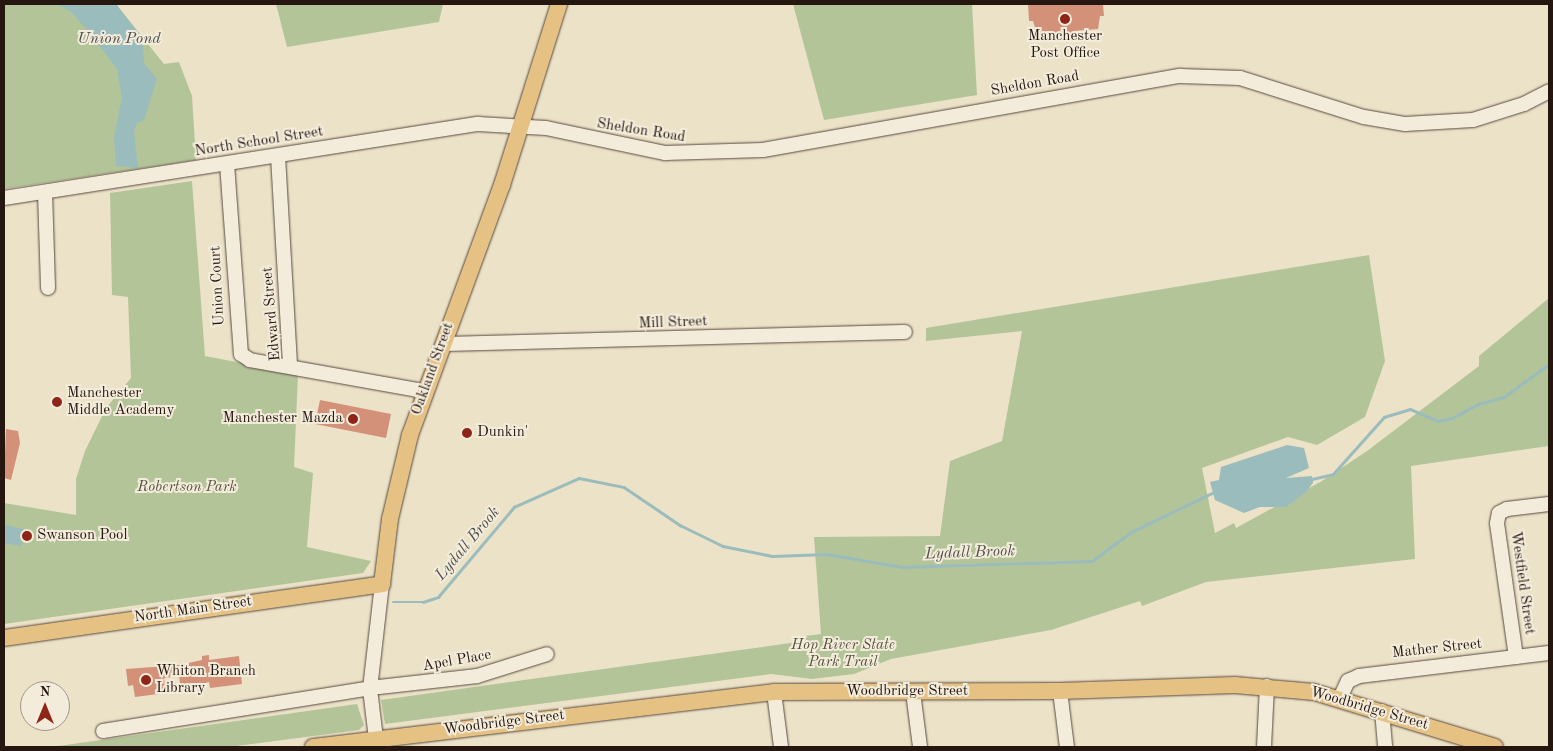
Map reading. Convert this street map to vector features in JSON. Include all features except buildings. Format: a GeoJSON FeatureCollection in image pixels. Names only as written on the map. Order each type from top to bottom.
{"type":"FeatureCollection","features":[{"type":"Feature","properties":{"kind":"main road","name":"Oakland Street"},"geometry":{"type":"LineString","coordinates":[[382,584],[401,468],[424,391],[520,125],[559,4]]}},
{"type":"Feature","properties":{"kind":"main road","name":"North Main Street"},"geometry":{"type":"LineString","coordinates":[[4,638],[382,584]]}},
{"type":"Feature","properties":{"kind":"main road","name":"Woodbridge Street"},"geometry":{"type":"LineString","coordinates":[[313,747],[377,743],[774,692],[1060,691],[1267,686],[1340,698],[1495,747]]}},
{"type":"Feature","properties":{"kind":"street","name":"Sheldon Road"},"geometry":{"type":"LineString","coordinates":[[520,125],[621,146],[700,155],[763,150],[1180,76],[1240,78],[1364,117],[1405,124],[1473,120],[1524,104],[1549,91]]}},
{"type":"Feature","properties":{"kind":"street","name":"North School Street"},"geometry":{"type":"LineString","coordinates":[[4,198],[478,124],[520,125]]}},
{"type":"Feature","properties":{"kind":"street","name":"Edward Street"},"geometry":{"type":"LineString","coordinates":[[278,156],[290,366],[424,391]]}},
{"type":"Feature","properties":{"kind":"street","name":"Union Court"},"geometry":{"type":"LineString","coordinates":[[227,164],[241,354],[250,360],[290,366]]}},
{"type":"Feature","properties":{"kind":"street"},"geometry":{"type":"LineString","coordinates":[[45,192],[48,288]]}},
{"type":"Feature","properties":{"kind":"street","name":"Mill Street"},"geometry":{"type":"LineString","coordinates":[[442,344],[905,332]]}},
{"type":"Feature","properties":{"kind":"street","name":"Westfield Street"},"geometry":{"type":"LineString","coordinates":[[1516,657],[1497,523],[1499,513],[1507,508],[1549,504]]}},
{"type":"Feature","properties":{"kind":"street","name":"Oakland Street"},"geometry":{"type":"LineString","coordinates":[[377,743],[370,689],[382,584]]}},
{"type":"Feature","properties":{"kind":"street","name":"Mather Street"},"geometry":{"type":"LineString","coordinates":[[1340,698],[1348,681],[1358,676],[1549,653]]}},
{"type":"Feature","properties":{"kind":"street","name":"Apel Place"},"geometry":{"type":"LineString","coordinates":[[103,731],[370,689],[484,675],[548,654]]}},
{"type":"Feature","properties":{"kind":"street"},"geometry":{"type":"LineString","coordinates":[[1264,747],[1267,686]]}},
{"type":"Feature","properties":{"kind":"street"},"geometry":{"type":"LineString","coordinates":[[1060,691],[1067,747]]}},
{"type":"Feature","properties":{"kind":"street"},"geometry":{"type":"LineString","coordinates":[[774,692],[781,747]]}},
{"type":"Feature","properties":{"kind":"street"},"geometry":{"type":"LineString","coordinates":[[913,692],[920,747]]}},
{"type":"Feature","properties":{"kind":"street"},"geometry":{"type":"LineString","coordinates":[[1382,711],[1385,747]]}},
{"type":"Feature","properties":{"kind":"green space"},"geometry":{"type":"Polygon","coordinates":[[[4,4],[116,4],[164,64],[179,62],[192,96],[196,160],[4,189],[4,4]]]}},
{"type":"Feature","properties":{"kind":"green space"},"geometry":{"type":"Polygon","coordinates":[[[276,4],[443,4],[439,22],[287,47],[276,4]]]}},
{"type":"Feature","properties":{"kind":"green space"},"geometry":{"type":"Polygon","coordinates":[[[793,4],[972,4],[977,95],[824,120],[793,4]]]}},
{"type":"Feature","properties":{"kind":"green space","name":"Robertson Park"},"geometry":{"type":"Polygon","coordinates":[[[192,181],[205,356],[298,374],[294,467],[313,473],[307,547],[371,561],[363,573],[4,624],[4,503],[76,515],[76,479],[85,451],[106,408],[131,378],[128,297],[112,295],[110,193],[192,181]]]}},
{"type":"Feature","properties":{"kind":"green space","name":"Hop River State Park Trail"},"geometry":{"type":"Polygon","coordinates":[[[1369,255],[1385,361],[1365,417],[1317,445],[1288,437],[1202,468],[1215,533],[1234,523],[1236,528],[1322,481],[1367,451],[1479,366],[1479,356],[1549,298],[1549,446],[1411,466],[1415,559],[1206,582],[1142,606],[1140,601],[1051,630],[891,659],[854,674],[812,679],[771,674],[385,724],[381,700],[805,641],[805,636],[821,634],[814,537],[940,536],[950,461],[1002,441],[1022,331],[926,341],[926,328],[1369,255]]]}},
{"type":"Feature","properties":{"kind":"green space"},"geometry":{"type":"Polygon","coordinates":[[[357,704],[364,725],[359,730],[229,747],[51,747],[357,704]]]}},
{"type":"Feature","properties":{"kind":"water","name":"Union Pond"},"geometry":{"type":"Polygon","coordinates":[[[56,4],[116,4],[143,39],[144,63],[157,79],[144,120],[137,123],[134,132],[138,168],[116,166],[114,137],[122,98],[117,69],[70,11],[56,4]]]}},
{"type":"Feature","properties":{"kind":"water"},"geometry":{"type":"Polygon","coordinates":[[[1287,445],[1304,448],[1309,468],[1286,478],[1312,476],[1313,483],[1306,492],[1286,507],[1260,507],[1244,513],[1215,500],[1210,482],[1219,480],[1221,467],[1287,445]]]}},
{"type":"Feature","properties":{"kind":"water"},"geometry":{"type":"Polygon","coordinates":[[[4,525],[24,529],[21,546],[4,543],[4,525]]]}},
{"type":"Feature","properties":{"kind":"waterway","name":"Lydall Brook"},"geometry":{"type":"LineString","coordinates":[[1312,479],[1333,474],[1384,417],[1410,409],[1438,421],[1452,418],[1478,404],[1504,397],[1549,364]]}},
{"type":"Feature","properties":{"kind":"waterway","name":"Lydall Brook"},"geometry":{"type":"LineString","coordinates":[[393,602],[423,602],[438,597],[514,507],[579,478],[624,487],[680,525],[723,546],[772,556],[827,554],[902,567],[1092,561],[1131,532],[1214,492]]}},
{"type":"Feature","properties":{"kind":"place","name":"Manchester Post Office"},"geometry":{"type":"Point","coordinates":[1065,19]}},
{"type":"Feature","properties":{"kind":"place","name":"Manchester Middle Academy"},"geometry":{"type":"Point","coordinates":[57,402]}},
{"type":"Feature","properties":{"kind":"place","name":"Manchester Mazda"},"geometry":{"type":"Point","coordinates":[353,419]}},
{"type":"Feature","properties":{"kind":"place","name":"Dunkin'"},"geometry":{"type":"Point","coordinates":[467,433]}},
{"type":"Feature","properties":{"kind":"place","name":"Swanson Pool"},"geometry":{"type":"Point","coordinates":[27,536]}},
{"type":"Feature","properties":{"kind":"place","name":"Whiton Branch Library"},"geometry":{"type":"Point","coordinates":[146,680]}}]}
